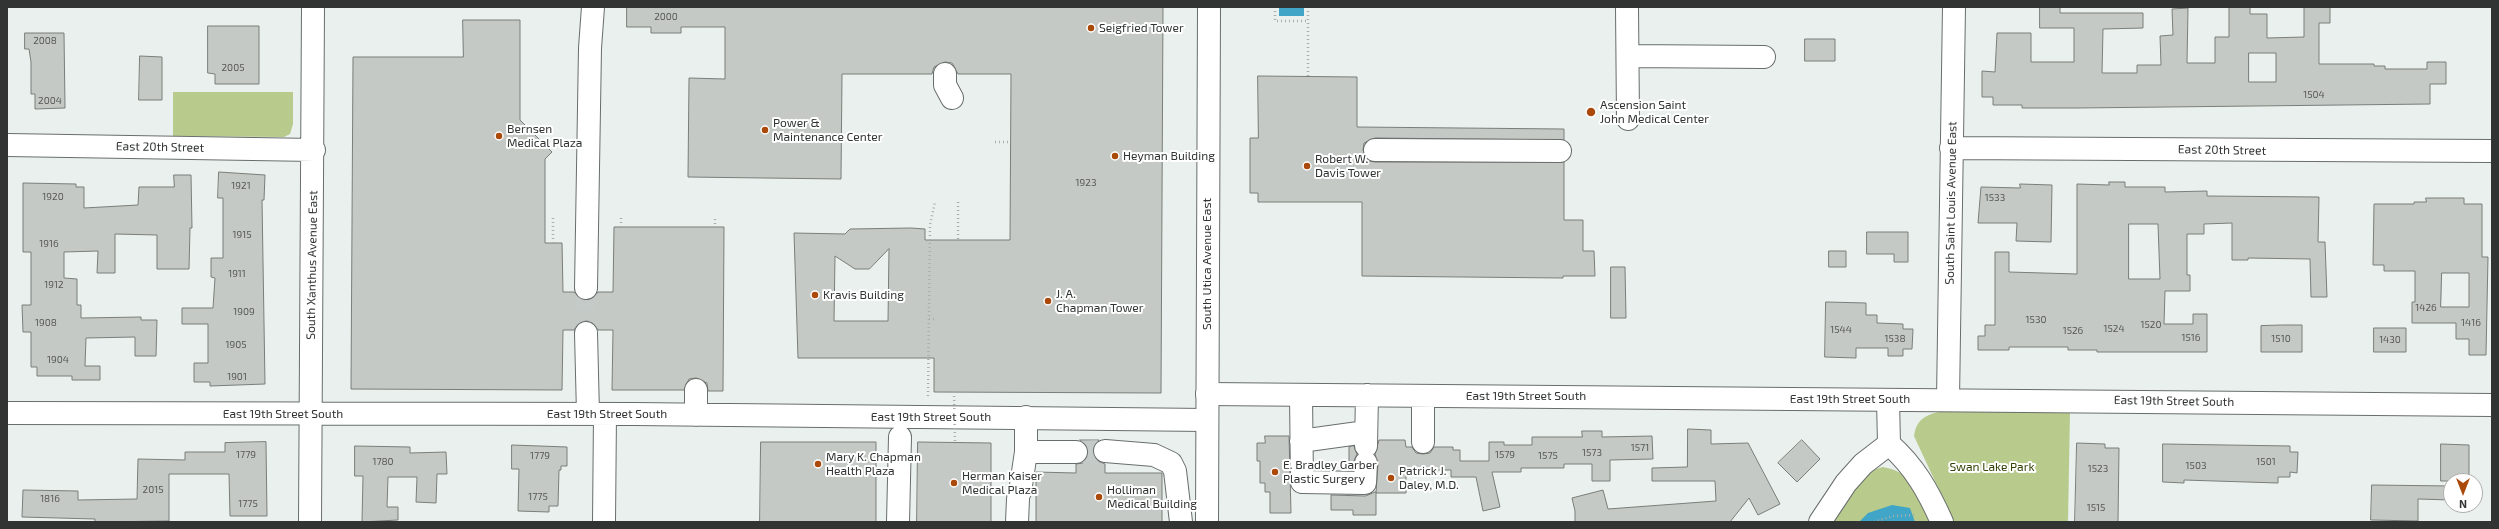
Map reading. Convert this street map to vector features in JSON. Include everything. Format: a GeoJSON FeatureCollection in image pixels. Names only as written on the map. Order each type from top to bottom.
{"type":"FeatureCollection","features":[{"type":"Feature","properties":{"kind":"street","name":"South Xanthus Avenue East"},"geometry":{"type":"LineString","coordinates":[[310,522],[314,150],[312,7]]}},
{"type":"Feature","properties":{"kind":"street"},"geometry":{"type":"LineString","coordinates":[[586,288],[590,48],[593,7]]}},
{"type":"Feature","properties":{"kind":"street","name":"South Utica Avenue East"},"geometry":{"type":"LineString","coordinates":[[1207,522],[1209,7]]}},
{"type":"Feature","properties":{"kind":"street"},"geometry":{"type":"LineString","coordinates":[[1627,7],[1628,119]]}},
{"type":"Feature","properties":{"kind":"street","name":"South Saint Louis Avenue East"},"geometry":{"type":"LineString","coordinates":[[1948,399],[1954,7]]}},
{"type":"Feature","properties":{"kind":"street"},"geometry":{"type":"LineString","coordinates":[[1628,56],[1764,57]]}},
{"type":"Feature","properties":{"kind":"street"},"geometry":{"type":"LineString","coordinates":[[945,74],[945,85],[952,98]]}},
{"type":"Feature","properties":{"kind":"street","name":"East 20th Street"},"geometry":{"type":"LineString","coordinates":[[7,145],[314,150]]}},
{"type":"Feature","properties":{"kind":"street","name":"East 20th Street"},"geometry":{"type":"LineString","coordinates":[[1951,148],[2492,151]]}},
{"type":"Feature","properties":{"kind":"street"},"geometry":{"type":"LineString","coordinates":[[1375,150],[1560,151]]}},
{"type":"Feature","properties":{"kind":"street"},"geometry":{"type":"LineString","coordinates":[[586,333],[596,414],[604,522]]}},
{"type":"Feature","properties":{"kind":"street"},"geometry":{"type":"LineString","coordinates":[[696,390],[696,415]]}},
{"type":"Feature","properties":{"kind":"street","name":"East 19th Street South"},"geometry":{"type":"LineString","coordinates":[[1207,394],[1888,400],[1948,399],[2492,405]]}},
{"type":"Feature","properties":{"kind":"street"},"geometry":{"type":"LineString","coordinates":[[1301,395],[1302,482],[1365,483],[1367,395]]}},
{"type":"Feature","properties":{"kind":"street"},"geometry":{"type":"LineString","coordinates":[[1422,442],[1424,396]]}},
{"type":"Feature","properties":{"kind":"street"},"geometry":{"type":"LineString","coordinates":[[1888,400],[1889,444],[1907,460],[1928,491],[1942,522]]}},
{"type":"Feature","properties":{"kind":"street","name":"East 19th Street South"},"geometry":{"type":"LineString","coordinates":[[7,413],[596,414],[1026,417],[1207,420]]}},
{"type":"Feature","properties":{"kind":"street"},"geometry":{"type":"LineString","coordinates":[[1017,522],[1019,496],[1026,452],[1026,417]]}},
{"type":"Feature","properties":{"kind":"street"},"geometry":{"type":"LineString","coordinates":[[898,522],[900,437]]}},
{"type":"Feature","properties":{"kind":"street"},"geometry":{"type":"LineString","coordinates":[[1301,441],[1366,447]]}},
{"type":"Feature","properties":{"kind":"street"},"geometry":{"type":"LineString","coordinates":[[1820,522],[1850,478],[1863,464],[1889,444]]}},
{"type":"Feature","properties":{"kind":"street"},"geometry":{"type":"LineString","coordinates":[[1105,451],[1154,455],[1171,463],[1175,471],[1181,522]]}},
{"type":"Feature","properties":{"kind":"street"},"geometry":{"type":"LineString","coordinates":[[1026,452],[1076,452]]}},
{"type":"Feature","properties":{"kind":"path"},"geometry":{"type":"LineString","coordinates":[[1275,7],[1275,20],[1308,21]]}},
{"type":"Feature","properties":{"kind":"path"},"geometry":{"type":"LineString","coordinates":[[1308,7],[1308,77]]}},
{"type":"Feature","properties":{"kind":"path"},"geometry":{"type":"LineString","coordinates":[[995,142],[1011,142]]}},
{"type":"Feature","properties":{"kind":"path"},"geometry":{"type":"LineString","coordinates":[[928,396],[930,225],[934,202]]}},
{"type":"Feature","properties":{"kind":"path"},"geometry":{"type":"LineString","coordinates":[[958,202],[958,240]]}},
{"type":"Feature","properties":{"kind":"path"},"geometry":{"type":"LineString","coordinates":[[553,218],[553,243]]}},
{"type":"Feature","properties":{"kind":"path"},"geometry":{"type":"LineString","coordinates":[[621,218],[621,226]]}},
{"type":"Feature","properties":{"kind":"path"},"geometry":{"type":"LineString","coordinates":[[715,219],[715,227]]}},
{"type":"Feature","properties":{"kind":"path"},"geometry":{"type":"LineString","coordinates":[[929,319],[935,319]]}},
{"type":"Feature","properties":{"kind":"path"},"geometry":{"type":"LineString","coordinates":[[954,392],[955,443]]}},
{"type":"Feature","properties":{"kind":"path"},"geometry":{"type":"LineString","coordinates":[[1874,522],[1893,516],[1914,514]]}},
{"type":"Feature","properties":{"kind":"green space"},"geometry":{"type":"Polygon","coordinates":[[[173,92],[293,92],[293,124],[290,134],[284,137],[173,136],[173,92]]]}},
{"type":"Feature","properties":{"kind":"green space","name":"Swan Lake Park"},"geometry":{"type":"Polygon","coordinates":[[[1939,412],[2070,412],[2068,522],[1954,522],[1914,436],[1917,426],[1925,417],[1939,412]]]}},
{"type":"Feature","properties":{"kind":"green space"},"geometry":{"type":"Polygon","coordinates":[[[1883,467],[1902,474],[1909,480],[1919,495],[1931,522],[1831,522],[1846,497],[1858,481],[1865,475],[1883,467]]]}},
{"type":"Feature","properties":{"kind":"water"},"geometry":{"type":"Polygon","coordinates":[[[1279,7],[1304,7],[1304,16],[1279,16],[1279,7]]]}},
{"type":"Feature","properties":{"kind":"water"},"geometry":{"type":"Polygon","coordinates":[[[1892,505],[1910,508],[1915,522],[1859,522],[1868,513],[1892,505]]]}},
{"type":"Feature","properties":{"kind":"building"},"geometry":{"type":"Polygon","coordinates":[[[627,7],[1163,7],[1161,393],[934,392],[934,358],[798,358],[794,233],[845,234],[850,229],[911,228],[925,229],[925,240],[1010,240],[1011,74],[958,74],[952,63],[945,62],[934,67],[932,74],[842,74],[841,179],[688,177],[689,78],[725,79],[725,27],[681,27],[681,33],[651,33],[651,27],[627,27],[627,7]],[[889,249],[869,269],[855,269],[835,256],[834,321],[888,321],[889,249]]]}},
{"type":"Feature","properties":{"kind":"building"},"geometry":{"type":"Polygon","coordinates":[[[2040,7],[2060,7],[2060,13],[2143,13],[2143,28],[2103,29],[2102,73],[2137,73],[2137,65],[2161,65],[2160,36],[2173,35],[2172,9],[2188,8],[2187,63],[2215,63],[2215,37],[2229,37],[2229,7],[2250,7],[2250,14],[2267,14],[2267,38],[2304,37],[2304,7],[2330,7],[2330,23],[2319,23],[2319,64],[2374,64],[2374,66],[2385,66],[2385,69],[2427,69],[2427,62],[2446,62],[2446,84],[2430,84],[2430,104],[2078,108],[2022,108],[2022,105],[1993,105],[1993,97],[1982,97],[1982,71],[1995,72],[1997,33],[2031,33],[2031,62],[2074,62],[2074,28],[2040,28],[2040,7]],[[2249,53],[2249,82],[2276,82],[2276,53],[2249,53]]]}},
{"type":"Feature","properties":{"kind":"building"},"geometry":{"type":"Polygon","coordinates":[[[463,20],[520,20],[520,120],[552,152],[545,159],[545,243],[562,243],[563,292],[574,292],[579,298],[586,300],[592,299],[598,292],[613,292],[614,227],[724,227],[723,391],[708,391],[707,383],[696,378],[689,379],[684,390],[612,390],[613,330],[598,330],[592,322],[586,321],[579,323],[574,330],[563,330],[562,390],[351,389],[353,57],[463,57],[463,20]]]}},
{"type":"Feature","properties":{"kind":"building"},"geometry":{"type":"Polygon","coordinates":[[[208,26],[259,26],[259,84],[215,84],[215,74],[208,73],[208,26]]]}},
{"type":"Feature","properties":{"kind":"building"},"geometry":{"type":"Polygon","coordinates":[[[25,33],[64,33],[65,108],[35,109],[35,94],[31,94],[31,62],[29,49],[25,49],[25,33]]]}},
{"type":"Feature","properties":{"kind":"building"},"geometry":{"type":"Polygon","coordinates":[[[1805,39],[1835,39],[1835,61],[1805,61],[1805,39]]]}},
{"type":"Feature","properties":{"kind":"building"},"geometry":{"type":"Polygon","coordinates":[[[140,56],[162,57],[162,100],[139,100],[140,56]]]}},
{"type":"Feature","properties":{"kind":"building"},"geometry":{"type":"Polygon","coordinates":[[[1258,76],[1357,77],[1357,127],[1564,129],[1564,140],[1375,138],[1364,143],[1363,150],[1368,161],[1375,162],[1564,162],[1564,220],[1583,220],[1583,251],[1594,251],[1595,276],[1563,276],[1563,278],[1362,276],[1362,202],[1258,202],[1258,193],[1250,193],[1250,138],[1258,138],[1258,76]]]}},
{"type":"Feature","properties":{"kind":"building"},"geometry":{"type":"Polygon","coordinates":[[[219,172],[265,175],[264,200],[262,200],[265,384],[210,386],[210,382],[194,382],[194,363],[208,363],[208,324],[182,324],[182,308],[213,308],[215,278],[211,277],[211,258],[223,258],[223,198],[218,198],[219,172]]]}},
{"type":"Feature","properties":{"kind":"building"},"geometry":{"type":"Polygon","coordinates":[[[174,175],[191,175],[192,228],[190,228],[189,269],[157,269],[157,235],[115,234],[115,273],[97,273],[98,251],[64,252],[64,278],[77,279],[77,305],[81,305],[81,318],[141,317],[141,320],[157,320],[156,356],[135,356],[135,337],[86,338],[85,366],[100,366],[100,380],[72,380],[72,376],[37,376],[37,367],[31,367],[31,332],[23,332],[22,305],[31,305],[31,252],[23,252],[23,183],[76,184],[76,187],[84,187],[84,208],[138,205],[139,187],[174,187],[174,175]]]}},
{"type":"Feature","properties":{"kind":"building"},"geometry":{"type":"Polygon","coordinates":[[[2109,182],[2125,182],[2125,187],[2165,187],[2165,192],[2207,191],[2207,196],[2319,197],[2318,242],[2325,242],[2327,297],[2311,297],[2310,259],[2248,258],[2248,260],[2232,260],[2232,223],[2204,224],[2204,234],[2187,234],[2187,275],[2190,275],[2190,291],[2165,291],[2164,324],[2193,324],[2193,314],[2207,314],[2207,352],[2097,352],[2097,350],[2068,350],[2068,347],[2009,347],[2009,350],[1978,350],[1978,336],[1985,336],[1985,325],[1995,325],[1995,252],[2009,252],[2009,272],[2077,274],[2077,184],[2109,185],[2109,182]],[[2129,224],[2129,279],[2160,279],[2158,224],[2129,224]]]}},
{"type":"Feature","properties":{"kind":"building"},"geometry":{"type":"Polygon","coordinates":[[[2020,184],[2052,185],[2051,242],[2016,241],[2017,223],[1978,223],[1981,187],[2020,188],[2020,184]]]}},
{"type":"Feature","properties":{"kind":"building"},"geometry":{"type":"Polygon","coordinates":[[[2426,198],[2464,198],[2464,204],[2482,204],[2482,257],[2488,257],[2486,355],[2469,355],[2469,339],[2456,339],[2456,323],[2412,323],[2412,302],[2415,302],[2415,271],[2384,271],[2384,265],[2373,265],[2374,204],[2414,204],[2414,202],[2426,202],[2426,198]],[[2442,273],[2441,307],[2469,307],[2469,273],[2442,273]]]}},
{"type":"Feature","properties":{"kind":"building"},"geometry":{"type":"Polygon","coordinates":[[[1867,232],[1908,232],[1908,262],[1894,262],[1894,254],[1867,254],[1867,232]]]}},
{"type":"Feature","properties":{"kind":"building"},"geometry":{"type":"Polygon","coordinates":[[[1829,251],[1846,251],[1846,267],[1829,267],[1829,251]]]}},
{"type":"Feature","properties":{"kind":"building"},"geometry":{"type":"Polygon","coordinates":[[[1611,267],[1625,267],[1626,318],[1611,318],[1611,267]]]}},
{"type":"Feature","properties":{"kind":"building"},"geometry":{"type":"Polygon","coordinates":[[[1826,302],[1866,303],[1866,315],[1877,315],[1877,323],[1903,324],[1903,329],[1913,329],[1912,349],[1903,349],[1903,356],[1888,356],[1888,348],[1856,348],[1856,358],[1825,357],[1826,302]]]}},
{"type":"Feature","properties":{"kind":"building"},"geometry":{"type":"Polygon","coordinates":[[[2302,325],[2302,352],[2261,352],[2261,326],[2302,325]]]}},
{"type":"Feature","properties":{"kind":"building"},"geometry":{"type":"Polygon","coordinates":[[[2374,328],[2406,328],[2406,352],[2374,352],[2374,328]]]}},
{"type":"Feature","properties":{"kind":"building"},"geometry":{"type":"Polygon","coordinates":[[[1688,429],[1711,430],[1711,444],[1748,443],[1780,504],[1758,515],[1749,498],[1730,522],[1575,522],[1575,511],[1572,498],[1603,490],[1608,509],[1716,501],[1715,481],[1652,481],[1652,468],[1687,467],[1688,429]]]}},
{"type":"Feature","properties":{"kind":"building"},"geometry":{"type":"Polygon","coordinates":[[[1582,431],[1602,431],[1602,437],[1652,436],[1653,459],[1610,460],[1610,481],[1592,481],[1592,464],[1564,464],[1564,468],[1521,468],[1521,472],[1492,472],[1500,507],[1483,511],[1476,477],[1451,477],[1451,470],[1406,470],[1406,493],[1376,493],[1378,464],[1375,454],[1379,440],[1405,440],[1406,447],[1412,447],[1416,453],[1423,454],[1430,453],[1434,447],[1453,447],[1453,450],[1460,450],[1460,461],[1489,461],[1489,442],[1504,442],[1504,445],[1532,445],[1532,437],[1582,437],[1582,431]]]}},
{"type":"Feature","properties":{"kind":"building","name":"E. Bradley Garber Plastic Surgery"},"geometry":{"type":"Polygon","coordinates":[[[1265,436],[1289,436],[1291,513],[1270,513],[1270,492],[1265,492],[1265,483],[1260,483],[1260,461],[1257,461],[1257,443],[1265,443],[1265,436]]]}},
{"type":"Feature","properties":{"kind":"building","name":"Holliman Medical Building"},"geometry":{"type":"Polygon","coordinates":[[[1080,440],[1099,440],[1093,450],[1094,456],[1098,461],[1105,464],[1105,473],[1162,473],[1162,522],[1036,522],[1036,472],[1076,473],[1076,464],[1083,463],[1088,452],[1087,445],[1080,440]]]}},
{"type":"Feature","properties":{"kind":"building"},"geometry":{"type":"Polygon","coordinates":[[[1802,440],[1820,459],[1797,482],[1778,463],[1802,440]]]}},
{"type":"Feature","properties":{"kind":"building"},"geometry":{"type":"Polygon","coordinates":[[[266,442],[267,516],[230,516],[229,474],[169,474],[169,521],[95,522],[95,519],[22,517],[23,490],[78,491],[78,500],[137,499],[138,459],[185,460],[185,452],[225,452],[225,443],[266,442]]]}},
{"type":"Feature","properties":{"kind":"building","name":"Mary K. Chapman Health Plaza"},"geometry":{"type":"Polygon","coordinates":[[[761,442],[876,442],[876,522],[760,522],[761,442]]]}},
{"type":"Feature","properties":{"kind":"building","name":"Herman Kaiser Medical Plaza"},"geometry":{"type":"Polygon","coordinates":[[[918,442],[991,443],[991,522],[917,522],[918,442]]]}},
{"type":"Feature","properties":{"kind":"building"},"geometry":{"type":"Polygon","coordinates":[[[2077,443],[2105,444],[2105,448],[2119,448],[2118,522],[2075,522],[2077,443]]]}},
{"type":"Feature","properties":{"kind":"building"},"geometry":{"type":"Polygon","coordinates":[[[2163,444],[2290,446],[2290,452],[2298,452],[2297,473],[2290,472],[2290,477],[2278,477],[2278,483],[2184,480],[2184,483],[2163,482],[2163,444]]]}},
{"type":"Feature","properties":{"kind":"building"},"geometry":{"type":"Polygon","coordinates":[[[2441,444],[2469,445],[2469,473],[2443,473],[2443,481],[2441,481],[2441,444]]]}},
{"type":"Feature","properties":{"kind":"building"},"geometry":{"type":"Polygon","coordinates":[[[512,445],[567,447],[567,466],[561,466],[561,470],[559,470],[558,506],[549,506],[549,512],[518,511],[519,469],[512,469],[512,445]]]}},
{"type":"Feature","properties":{"kind":"building"},"geometry":{"type":"Polygon","coordinates":[[[355,446],[410,447],[410,453],[446,452],[447,474],[437,474],[436,503],[416,502],[417,477],[388,477],[387,507],[398,507],[398,520],[362,522],[363,476],[355,476],[355,446]]]}},
{"type":"Feature","properties":{"kind":"building"},"geometry":{"type":"Polygon","coordinates":[[[1354,446],[1357,454],[1353,463],[1349,463],[1349,447],[1354,446]]]}},
{"type":"Feature","properties":{"kind":"building"},"geometry":{"type":"Polygon","coordinates":[[[2372,485],[2443,486],[2443,500],[2418,499],[2418,521],[2371,520],[2372,485]]]}},
{"type":"Feature","properties":{"kind":"building"},"geometry":{"type":"Polygon","coordinates":[[[1376,492],[1376,515],[1353,515],[1353,510],[1331,510],[1331,495],[1365,496],[1376,492]]]}},
{"type":"Feature","properties":{"kind":"tunnel"},"geometry":{"type":"LineString","coordinates":[[586,288],[586,333]]}},
{"type":"Feature","properties":{"kind":"tunnel"},"geometry":{"type":"LineString","coordinates":[[1076,452],[1105,451]]}},
{"type":"Feature","properties":{"kind":"place","name":"Seigfried Tower"},"geometry":{"type":"Point","coordinates":[1091,28]}},
{"type":"Feature","properties":{"kind":"place","name":"Ascension Saint John Medical Center"},"geometry":{"type":"Point","coordinates":[1591,112]}},
{"type":"Feature","properties":{"kind":"place","name":"Power & Maintenance Center"},"geometry":{"type":"Point","coordinates":[765,130]}},
{"type":"Feature","properties":{"kind":"place","name":"Bernsen Medical Plaza"},"geometry":{"type":"Point","coordinates":[499,136]}},
{"type":"Feature","properties":{"kind":"place","name":"Heyman Building"},"geometry":{"type":"Point","coordinates":[1115,156]}},
{"type":"Feature","properties":{"kind":"place","name":"Robert W. Davis Tower"},"geometry":{"type":"Point","coordinates":[1307,166]}},
{"type":"Feature","properties":{"kind":"place","name":"Kravis Building"},"geometry":{"type":"Point","coordinates":[815,295]}},
{"type":"Feature","properties":{"kind":"place","name":"J. A. Chapman Tower"},"geometry":{"type":"Point","coordinates":[1048,301]}},
{"type":"Feature","properties":{"kind":"place","name":"Mary K. Chapman Health Plaza"},"geometry":{"type":"Point","coordinates":[818,464]}},
{"type":"Feature","properties":{"kind":"place","name":"E. Bradley Garber Plastic Surgery"},"geometry":{"type":"Point","coordinates":[1275,472]}},
{"type":"Feature","properties":{"kind":"place","name":"Patrick J. Daley, M.D."},"geometry":{"type":"Point","coordinates":[1391,478]}},
{"type":"Feature","properties":{"kind":"place","name":"Herman Kaiser Medical Plaza"},"geometry":{"type":"Point","coordinates":[954,483]}},
{"type":"Feature","properties":{"kind":"place","name":"Holliman Medical Building"},"geometry":{"type":"Point","coordinates":[1099,497]}}]}
